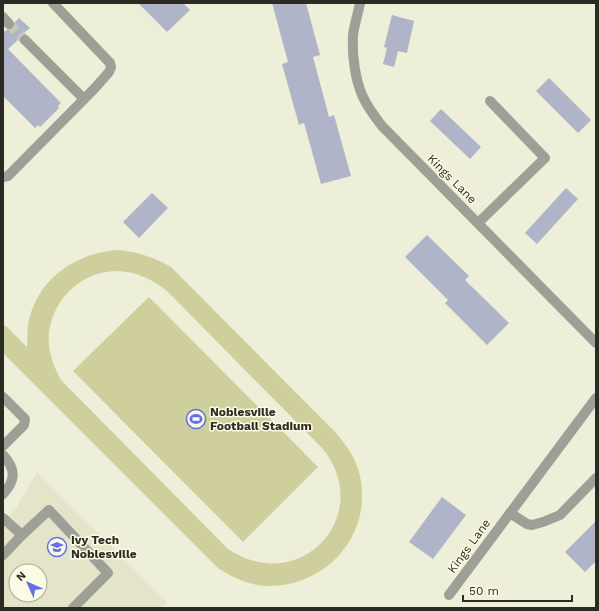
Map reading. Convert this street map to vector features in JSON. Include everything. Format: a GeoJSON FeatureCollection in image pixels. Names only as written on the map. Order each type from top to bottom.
{"type":"FeatureCollection","features":[{"type":"Feature","properties":{"kind":"street"},"geometry":{"type":"LineString","coordinates":[[3,177],[8,176],[109,72],[111,64],[53,3]]}},
{"type":"Feature","properties":{"kind":"street","name":"Kings Lane"},"geometry":{"type":"LineString","coordinates":[[360,3],[353,35],[353,50],[357,77],[362,97],[382,126],[596,342]]}},
{"type":"Feature","properties":{"kind":"street"},"geometry":{"type":"LineString","coordinates":[[26,40],[84,98]]}},
{"type":"Feature","properties":{"kind":"street"},"geometry":{"type":"LineString","coordinates":[[478,223],[545,158],[490,101]]}},
{"type":"Feature","properties":{"kind":"street"},"geometry":{"type":"LineString","coordinates":[[3,396],[26,419],[24,425],[3,446]]}},
{"type":"Feature","properties":{"kind":"street","name":"Kings Lane"},"geometry":{"type":"LineString","coordinates":[[450,595],[596,398]]}},
{"type":"Feature","properties":{"kind":"street"},"geometry":{"type":"LineString","coordinates":[[3,455],[11,463],[13,470],[10,485],[3,494]]}},
{"type":"Feature","properties":{"kind":"street"},"geometry":{"type":"LineString","coordinates":[[510,513],[527,524],[532,525],[543,522],[560,515],[596,478]]}},
{"type":"Feature","properties":{"kind":"street"},"geometry":{"type":"LineString","coordinates":[[3,555],[49,510],[108,573],[73,608]]}},
{"type":"Feature","properties":{"kind":"street"},"geometry":{"type":"LineString","coordinates":[[3,518],[22,535]]}},
{"type":"Feature","properties":{"kind":"shaded area","name":"Ivy Tech Noblesville"},"geometry":{"type":"Polygon","coordinates":[[[37,472],[167,602],[161,608],[3,608],[3,522],[15,510],[37,472]]]}},
{"type":"Feature","properties":{"kind":"green space"},"geometry":{"type":"Polygon","coordinates":[[[118,250],[132,252],[158,260],[171,267],[336,433],[352,454],[358,469],[362,493],[360,515],[352,536],[340,554],[323,569],[303,580],[281,585],[257,585],[227,574],[218,568],[3,353],[3,327],[5,325],[27,347],[28,325],[32,309],[48,282],[72,263],[102,252],[118,250]],[[105,272],[86,279],[66,294],[59,304],[53,315],[49,340],[52,359],[61,380],[228,549],[255,561],[280,563],[303,556],[322,542],[335,523],[340,500],[337,475],[323,449],[167,291],[144,277],[125,272],[105,272]]]}},
{"type":"Feature","properties":{"kind":"green space","name":"Noblesville Football Stadium"},"geometry":{"type":"Polygon","coordinates":[[[149,297],[318,467],[243,542],[73,371],[149,297]]]}},
{"type":"Feature","properties":{"kind":"building"},"geometry":{"type":"Polygon","coordinates":[[[138,3],[183,3],[190,10],[167,32],[138,3]]]}},
{"type":"Feature","properties":{"kind":"building"},"geometry":{"type":"Polygon","coordinates":[[[272,3],[306,3],[320,55],[313,57],[329,117],[334,115],[351,176],[321,184],[304,123],[299,125],[282,64],[288,62],[272,3]]]}},
{"type":"Feature","properties":{"kind":"building"},"geometry":{"type":"Polygon","coordinates":[[[392,15],[414,21],[407,53],[398,51],[394,67],[383,64],[387,48],[384,47],[392,15]]]}},
{"type":"Feature","properties":{"kind":"building"},"geometry":{"type":"Polygon","coordinates":[[[19,18],[30,28],[8,49],[61,103],[58,106],[59,108],[40,127],[38,125],[35,128],[3,96],[3,33],[6,30],[13,29],[15,22],[19,18]]]}},
{"type":"Feature","properties":{"kind":"building"},"geometry":{"type":"Polygon","coordinates":[[[549,78],[591,120],[578,133],[536,91],[549,78]]]}},
{"type":"Feature","properties":{"kind":"building"},"geometry":{"type":"Polygon","coordinates":[[[441,109],[481,147],[470,159],[430,121],[441,109]]]}},
{"type":"Feature","properties":{"kind":"building"},"geometry":{"type":"Polygon","coordinates":[[[566,188],[578,199],[537,244],[525,233],[566,188]]]}},
{"type":"Feature","properties":{"kind":"building"},"geometry":{"type":"Polygon","coordinates":[[[152,193],[168,208],[139,238],[123,222],[152,193]]]}},
{"type":"Feature","properties":{"kind":"building"},"geometry":{"type":"Polygon","coordinates":[[[427,235],[469,276],[465,280],[509,323],[487,345],[445,303],[448,300],[405,257],[427,235]]]}},
{"type":"Feature","properties":{"kind":"building"},"geometry":{"type":"Polygon","coordinates":[[[442,497],[466,515],[433,559],[409,542],[442,497]]]}},
{"type":"Feature","properties":{"kind":"building"},"geometry":{"type":"Polygon","coordinates":[[[596,521],[596,561],[585,572],[565,552],[596,521]]]}},
{"type":"Feature","properties":{"kind":"tunnel"},"geometry":{"type":"LineString","coordinates":[[9,24],[25,40]]}},
{"type":"Feature","properties":{"kind":"place","name":"Noblesville Football Stadium"},"geometry":{"type":"Point","coordinates":[196,419]}},
{"type":"Feature","properties":{"kind":"place","name":"Ivy Tech Noblesville"},"geometry":{"type":"Point","coordinates":[57,547]}}]}
